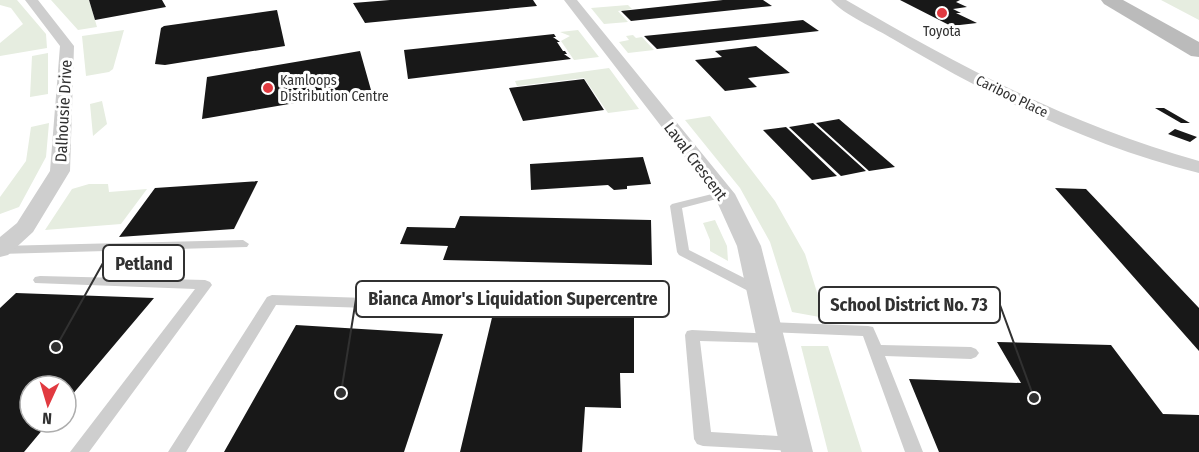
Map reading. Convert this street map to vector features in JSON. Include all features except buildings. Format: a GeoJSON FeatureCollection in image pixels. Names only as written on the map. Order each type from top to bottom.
{"type":"FeatureCollection","features":[{"type":"Feature","properties":{"kind":"main road"},"geometry":{"type":"LineString","coordinates":[[1110,0],[1199,51]]}},
{"type":"Feature","properties":{"kind":"main road"},"geometry":{"type":"LineString","coordinates":[[1124,0],[1199,42]]}},
{"type":"Feature","properties":{"kind":"street","name":"Dalhousie Drive"},"geometry":{"type":"LineString","coordinates":[[0,250],[25,227],[60,171],[67,46],[30,0]]}},
{"type":"Feature","properties":{"kind":"street","name":"Laval Crescent"},"geometry":{"type":"LineString","coordinates":[[570,0],[724,194],[749,246],[796,448]]}},
{"type":"Feature","properties":{"kind":"street","name":"Cariboo Place"},"geometry":{"type":"LineString","coordinates":[[837,0],[981,82],[1092,134],[1162,158],[1199,166]]}},
{"type":"Feature","properties":{"kind":"lane"},"geometry":{"type":"LineString","coordinates":[[724,194],[676,206],[683,252],[759,291]]}},
{"type":"Feature","properties":{"kind":"lane"},"geometry":{"type":"LineString","coordinates":[[0,250],[243,244]]}},
{"type":"Feature","properties":{"kind":"lane"},"geometry":{"type":"LineString","coordinates":[[40,280],[205,285],[79,452]]}},
{"type":"Feature","properties":{"kind":"lane"},"geometry":{"type":"LineString","coordinates":[[177,452],[272,300],[430,305]]}},
{"type":"Feature","properties":{"kind":"lane"},"geometry":{"type":"LineString","coordinates":[[796,448],[703,439],[692,335],[868,331],[914,452]]}},
{"type":"Feature","properties":{"kind":"lane"},"geometry":{"type":"LineString","coordinates":[[876,350],[971,353]]}},
{"type":"Feature","properties":{"kind":"shaded area"},"geometry":{"type":"Polygon","coordinates":[[[0,0],[17,0],[46,34],[47,48],[0,56],[0,43],[23,24],[11,8],[0,5],[0,0]]]}},
{"type":"Feature","properties":{"kind":"shaded area"},"geometry":{"type":"Polygon","coordinates":[[[51,0],[89,0],[97,27],[78,30],[51,0]]]}},
{"type":"Feature","properties":{"kind":"shaded area"},"geometry":{"type":"Polygon","coordinates":[[[1161,0],[1199,0],[1199,20],[1161,0]]]}},
{"type":"Feature","properties":{"kind":"shaded area"},"geometry":{"type":"Polygon","coordinates":[[[628,5],[632,9],[618,11],[628,22],[604,24],[591,8],[628,5]]]}},
{"type":"Feature","properties":{"kind":"shaded area"},"geometry":{"type":"Polygon","coordinates":[[[124,30],[113,69],[109,72],[86,76],[82,36],[124,30]]]}},
{"type":"Feature","properties":{"kind":"shaded area"},"geometry":{"type":"Polygon","coordinates":[[[578,30],[599,57],[574,60],[561,41],[570,36],[560,32],[578,30]]]}},
{"type":"Feature","properties":{"kind":"shaded area"},"geometry":{"type":"Polygon","coordinates":[[[633,35],[636,38],[642,37],[654,50],[628,53],[619,42],[629,40],[626,36],[633,35]]]}},
{"type":"Feature","properties":{"kind":"shaded area"},"geometry":{"type":"Polygon","coordinates":[[[48,53],[48,94],[30,97],[32,56],[48,53]]]}},
{"type":"Feature","properties":{"kind":"shaded area"},"geometry":{"type":"Polygon","coordinates":[[[609,68],[639,109],[608,113],[584,78],[517,86],[515,81],[609,68]]]}},
{"type":"Feature","properties":{"kind":"shaded area"},"geometry":{"type":"Polygon","coordinates":[[[102,101],[107,124],[93,136],[90,104],[102,101]]]}},
{"type":"Feature","properties":{"kind":"shaded area"},"geometry":{"type":"Polygon","coordinates":[[[710,116],[775,201],[805,254],[825,318],[792,312],[770,242],[740,188],[685,120],[710,116]]]}},
{"type":"Feature","properties":{"kind":"shaded area"},"geometry":{"type":"Polygon","coordinates":[[[49,123],[46,157],[19,207],[0,214],[0,197],[26,161],[31,127],[49,123]]]}},
{"type":"Feature","properties":{"kind":"shaded area"},"geometry":{"type":"Polygon","coordinates":[[[89,184],[108,184],[109,192],[147,189],[121,224],[45,230],[72,189],[89,184]]]}},
{"type":"Feature","properties":{"kind":"shaded area"},"geometry":{"type":"Polygon","coordinates":[[[715,220],[727,246],[728,261],[710,251],[710,240],[703,223],[715,220]]]}},
{"type":"Feature","properties":{"kind":"shaded area"},"geometry":{"type":"Polygon","coordinates":[[[801,346],[828,346],[862,452],[828,452],[801,346]]]}},
{"type":"Feature","properties":{"kind":"place","name":"Toyota"},"geometry":{"type":"Point","coordinates":[942,13]}},
{"type":"Feature","properties":{"kind":"place","name":"Kamloops Distribution Centre"},"geometry":{"type":"Point","coordinates":[268,88]}},
{"type":"Feature","properties":{"kind":"place","name":"Petland"},"geometry":{"type":"Point","coordinates":[56,347]}},
{"type":"Feature","properties":{"kind":"place","name":"Bianca Amor's Liquidation Supercentre"},"geometry":{"type":"Point","coordinates":[341,393]}},
{"type":"Feature","properties":{"kind":"place","name":"School District No. 73"},"geometry":{"type":"Point","coordinates":[1034,398]}}]}
